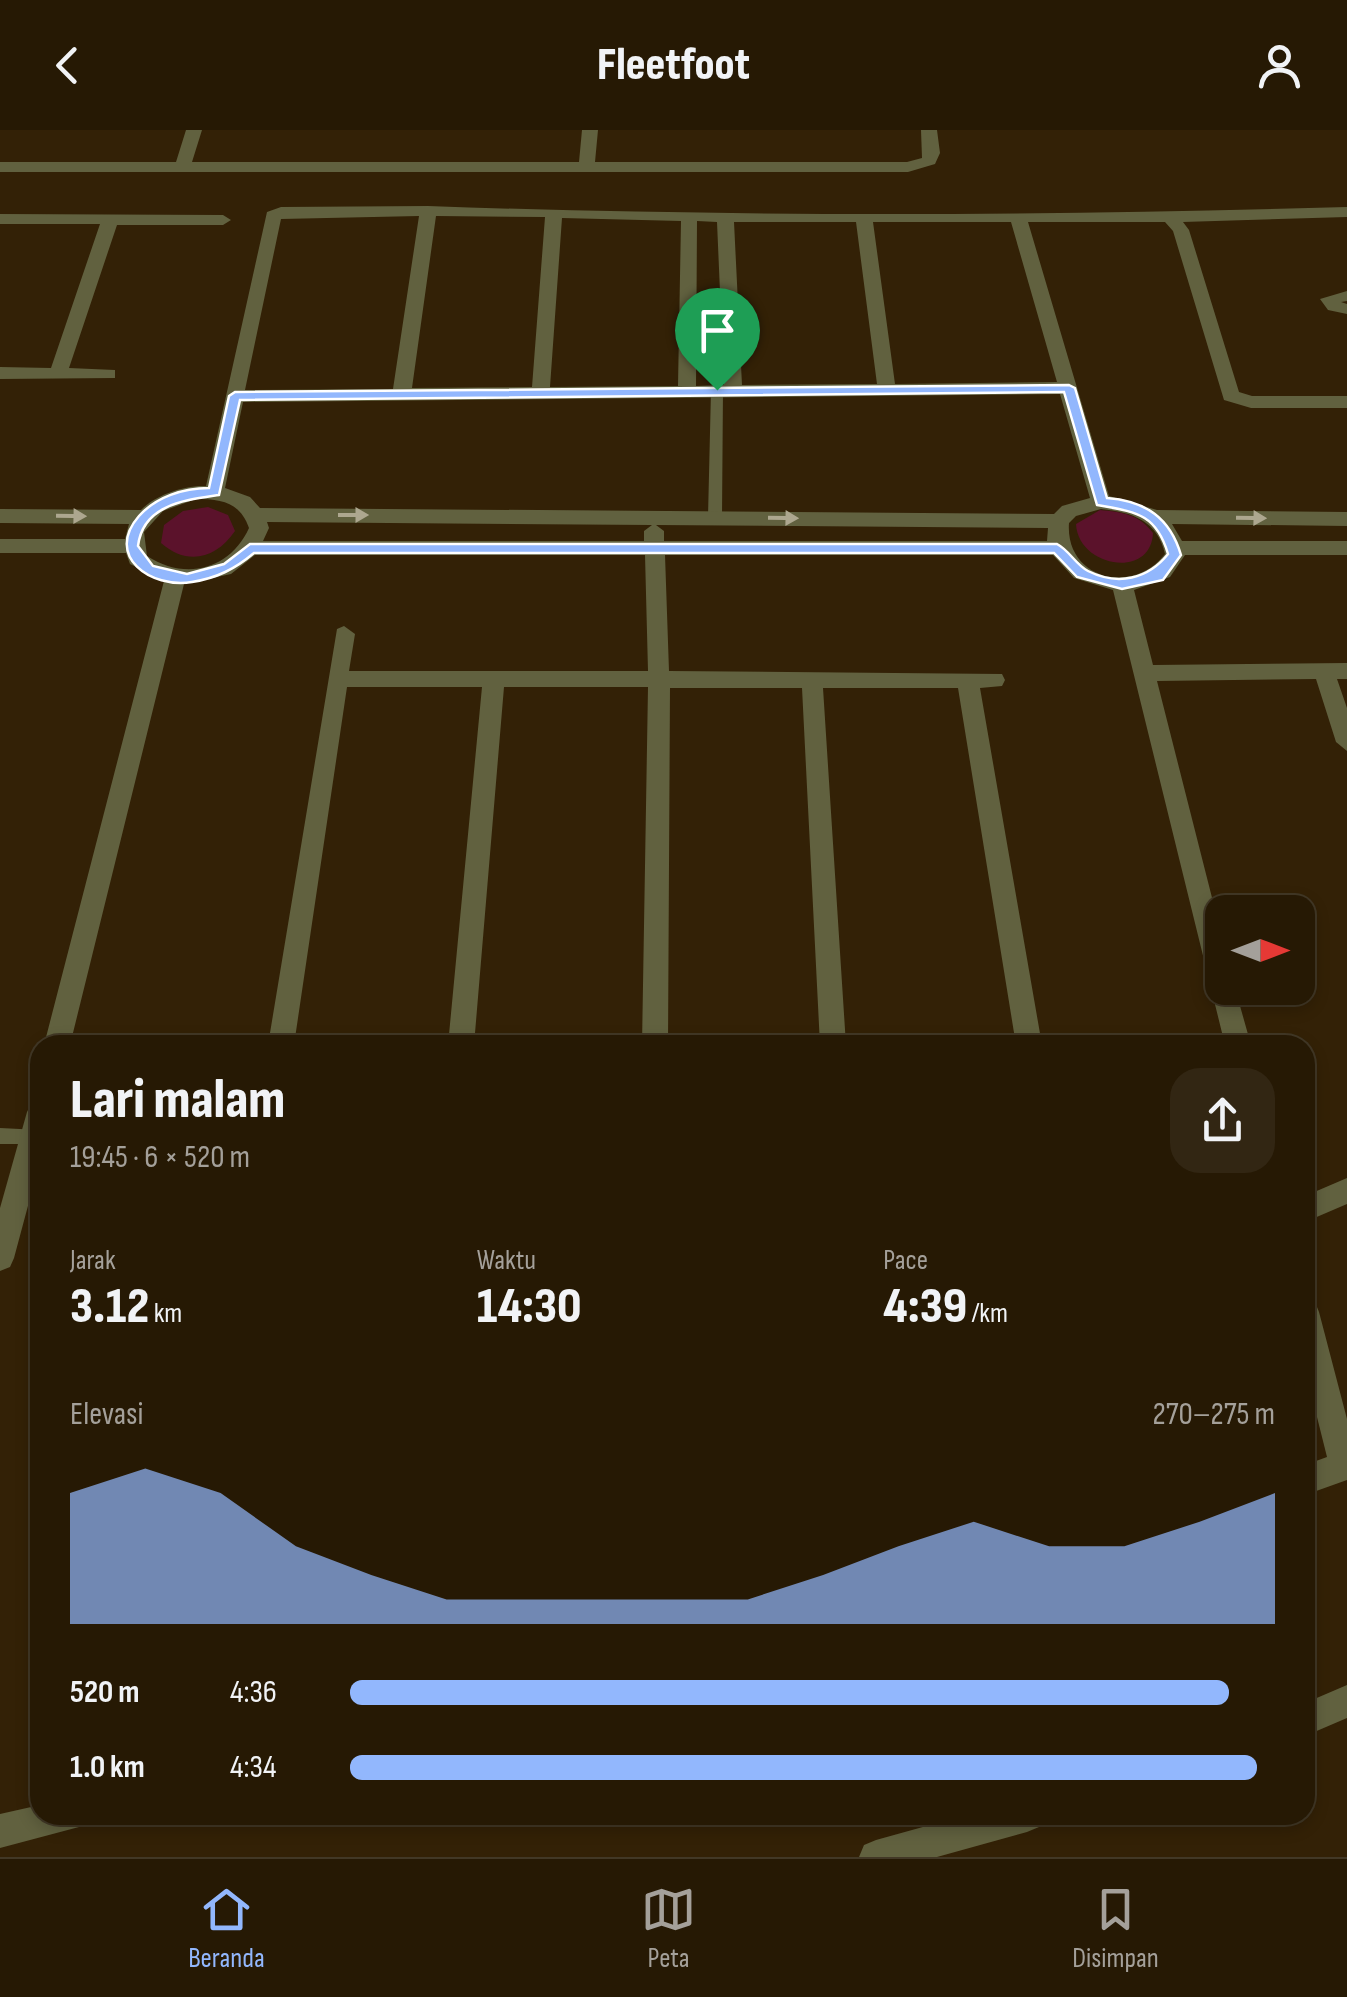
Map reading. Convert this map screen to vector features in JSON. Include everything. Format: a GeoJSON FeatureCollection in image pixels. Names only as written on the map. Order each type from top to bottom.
{"type":"FeatureCollection","features":[{"type":"Feature","properties":{"kind":"street"},"geometry":{"type":"LineString","coordinates":[[183,167],[194,130]]}},
{"type":"Feature","properties":{"kind":"street"},"geometry":{"type":"LineString","coordinates":[[586,169],[590,130]]}},
{"type":"Feature","properties":{"kind":"street"},"geometry":{"type":"LineString","coordinates":[[0,168],[908,167],[928,161],[932,152],[929,130]]}},
{"type":"Feature","properties":{"kind":"street"},"geometry":{"type":"LineString","coordinates":[[214,492],[273,216],[289,211],[725,217],[1347,212]]}},
{"type":"Feature","properties":{"kind":"street"},"geometry":{"type":"LineString","coordinates":[[402,392],[428,211]]}},
{"type":"Feature","properties":{"kind":"street"},"geometry":{"type":"LineString","coordinates":[[541,390],[554,212]]}},
{"type":"Feature","properties":{"kind":"street"},"geometry":{"type":"LineString","coordinates":[[687,392],[689,216]]}},
{"type":"Feature","properties":{"kind":"street"},"geometry":{"type":"LineString","coordinates":[[1170,216],[1181,230],[1232,396],[1251,402],[1347,402]]}},
{"type":"Feature","properties":{"kind":"street"},"geometry":{"type":"LineString","coordinates":[[725,217],[725,391]]}},
{"type":"Feature","properties":{"kind":"street"},"geometry":{"type":"LineString","coordinates":[[864,217],[886,390]]}},
{"type":"Feature","properties":{"kind":"street"},"geometry":{"type":"LineString","coordinates":[[1018,217],[1101,502]]}},
{"type":"Feature","properties":{"kind":"street"},"geometry":{"type":"LineString","coordinates":[[0,219],[223,220]]}},
{"type":"Feature","properties":{"kind":"street"},"geometry":{"type":"LineString","coordinates":[[58,373],[110,219]]}},
{"type":"Feature","properties":{"kind":"street"},"geometry":{"type":"LineString","coordinates":[[1347,296],[1328,299],[1334,306],[1347,309]]}},
{"type":"Feature","properties":{"kind":"street"},"geometry":{"type":"LineString","coordinates":[[0,373],[108,374]]}},
{"type":"Feature","properties":{"kind":"street"},"geometry":{"type":"LineString","coordinates":[[235,396],[541,390],[1069,388]]}},
{"type":"Feature","properties":{"kind":"street"},"geometry":{"type":"LineString","coordinates":[[0,516],[143,517],[174,497],[214,492],[233,496],[256,515],[259,528],[250,548],[229,567],[209,575],[175,577],[149,570],[137,559],[132,546],[143,517]]}},
{"type":"Feature","properties":{"kind":"street"},"geometry":{"type":"LineString","coordinates":[[1101,502],[1120,503],[1154,517],[1167,528],[1174,548],[1170,567],[1158,576],[1122,585],[1081,574],[1057,548],[1054,534],[1059,521],[1069,512],[1101,502]]}},
{"type":"Feature","properties":{"kind":"street"},"geometry":{"type":"LineString","coordinates":[[256,515],[1059,521]]}},
{"type":"Feature","properties":{"kind":"street"},"geometry":{"type":"LineString","coordinates":[[655,516],[659,681],[655,1035]]}},
{"type":"Feature","properties":{"kind":"street"},"geometry":{"type":"LineString","coordinates":[[1154,517],[1347,519]]}},
{"type":"Feature","properties":{"kind":"street"},"geometry":{"type":"LineString","coordinates":[[0,546],[132,546]]}},
{"type":"Feature","properties":{"kind":"street"},"geometry":{"type":"LineString","coordinates":[[250,548],[1057,548]]}},
{"type":"Feature","properties":{"kind":"street"},"geometry":{"type":"LineString","coordinates":[[1174,548],[1347,548]]}},
{"type":"Feature","properties":{"kind":"street"},"geometry":{"type":"LineString","coordinates":[[60,1035],[175,577]]}},
{"type":"Feature","properties":{"kind":"street"},"geometry":{"type":"LineString","coordinates":[[1122,585],[1205,915]]}},
{"type":"Feature","properties":{"kind":"street"},"geometry":{"type":"LineString","coordinates":[[283,1035],[344,634]]}},
{"type":"Feature","properties":{"kind":"street"},"geometry":{"type":"LineString","coordinates":[[1144,673],[1336,671],[1347,742]]}},
{"type":"Feature","properties":{"kind":"street"},"geometry":{"type":"LineString","coordinates":[[338,679],[994,680]]}},
{"type":"Feature","properties":{"kind":"street"},"geometry":{"type":"LineString","coordinates":[[462,1035],[494,680]]}},
{"type":"Feature","properties":{"kind":"street"},"geometry":{"type":"LineString","coordinates":[[812,680],[832,1035]]}},
{"type":"Feature","properties":{"kind":"street"},"geometry":{"type":"LineString","coordinates":[[968,680],[1027,1035]]}},
{"type":"Feature","properties":{"kind":"street"},"geometry":{"type":"LineString","coordinates":[[1228,1005],[1235,1035]]}},
{"type":"Feature","properties":{"kind":"street"},"geometry":{"type":"LineString","coordinates":[[0,1258],[30,1149]]}},
{"type":"Feature","properties":{"kind":"street"},"geometry":{"type":"LineString","coordinates":[[1315,1205],[1347,1191]]}},
{"type":"Feature","properties":{"kind":"street"},"geometry":{"type":"LineString","coordinates":[[1315,1350],[1345,1465],[1315,1476]]}},
{"type":"Feature","properties":{"kind":"street"},"geometry":{"type":"LineString","coordinates":[[1315,1715],[1347,1701]]}},
{"type":"Feature","properties":{"kind":"street"},"geometry":{"type":"LineString","coordinates":[[0,1831],[30,1824]]}},
{"type":"Feature","properties":{"kind":"street"},"geometry":{"type":"LineString","coordinates":[[876,1857],[991,1825]]}},
{"type":"Feature","properties":{"kind":"lane"},"geometry":{"type":"LineString","coordinates":[[715,517],[725,391]]}},
{"type":"Feature","properties":{"kind":"lane"},"geometry":{"type":"LineString","coordinates":[[0,1136],[30,1126]]}},
{"type":"Feature","properties":{"kind":"shaded area"},"geometry":{"type":"Polygon","coordinates":[[[208,507],[228,515],[235,531],[219,548],[191,557],[161,543],[164,525],[183,511],[208,507]]]}},
{"type":"Feature","properties":{"kind":"shaded area"},"geometry":{"type":"Polygon","coordinates":[[[1100,510],[1130,515],[1142,522],[1153,533],[1149,548],[1128,562],[1101,558],[1089,550],[1080,539],[1076,524],[1100,510]]]}},
{"type":"Feature","properties":{"kind":"route"},"geometry":{"type":"LineString","coordinates":[[1069,388],[1101,502],[1139,508],[1154,517],[1167,528],[1175,555],[1170,567],[1158,576],[1143,583],[1122,585],[1081,574],[1057,548],[250,548],[229,567],[187,578],[166,577],[149,570],[137,559],[132,546],[134,532],[143,517],[156,506],[194,492],[214,492],[235,396],[717,390],[1069,388]]}}]}
